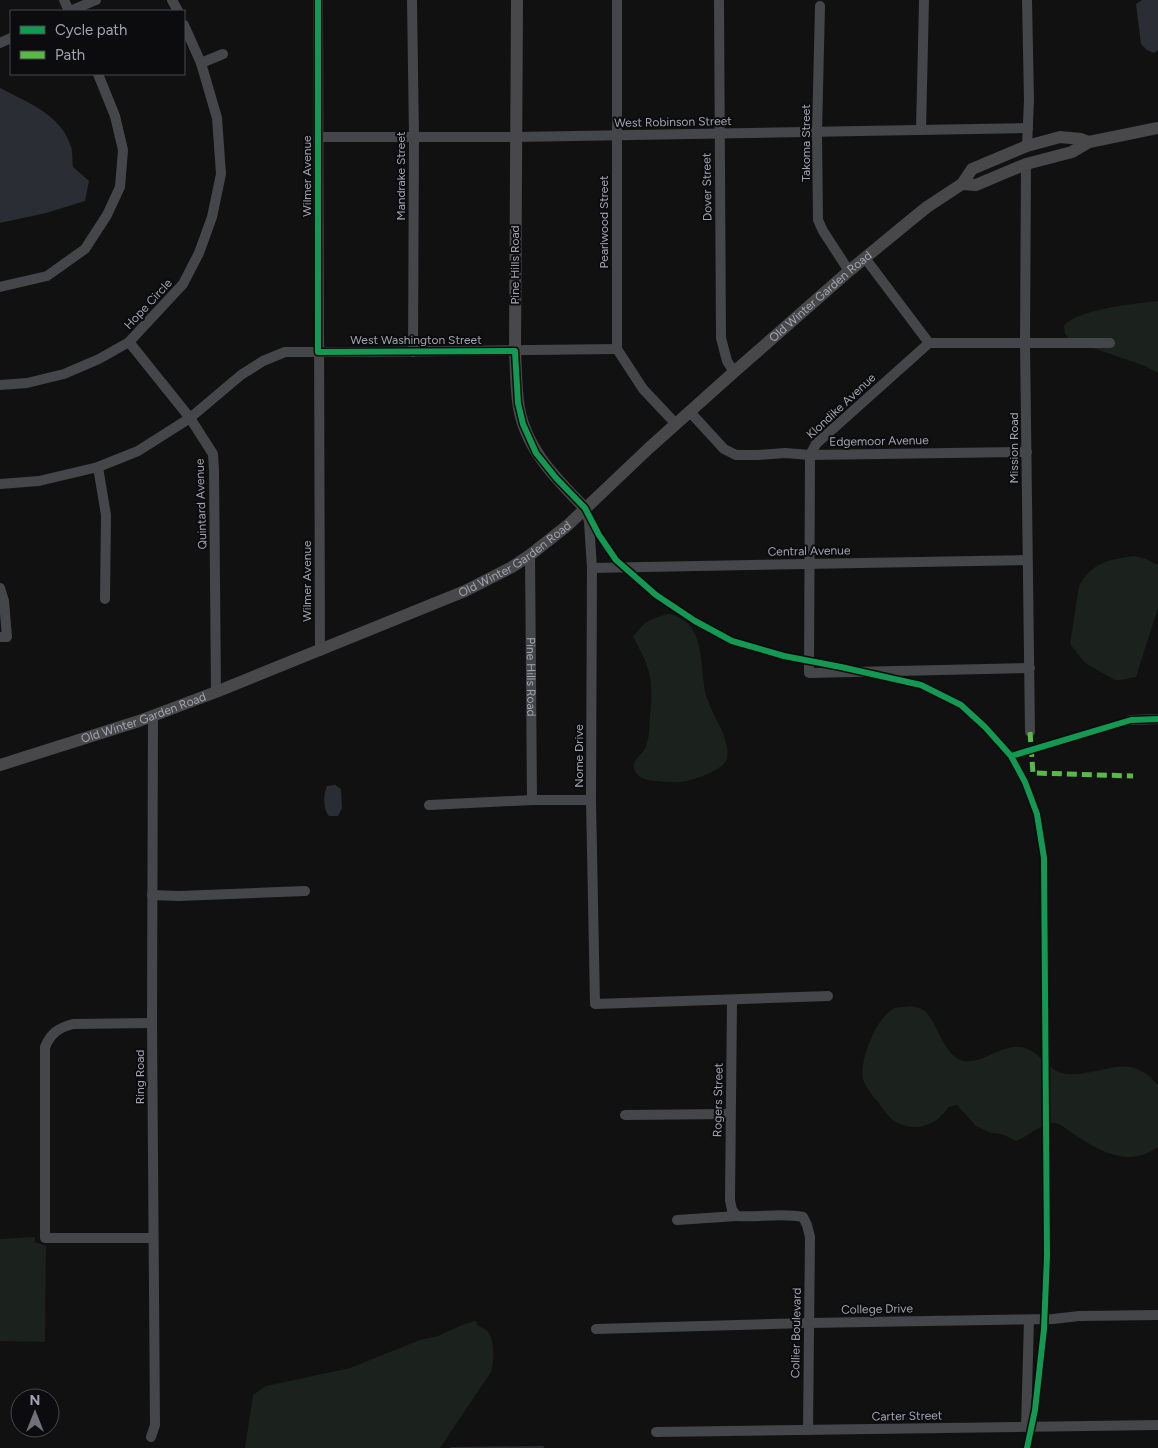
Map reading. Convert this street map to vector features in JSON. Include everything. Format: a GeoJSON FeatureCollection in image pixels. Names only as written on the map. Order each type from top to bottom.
{"type":"FeatureCollection","features":[{"type":"Feature","properties":{"kind":"main road","name":"Pine Hills Road"},"geometry":{"type":"LineString","coordinates":[[517,0],[515,351],[518,403],[523,424],[536,453],[584,508]]}},
{"type":"Feature","properties":{"kind":"main road","name":"Old Winter Garden Road"},"geometry":{"type":"LineString","coordinates":[[0,765],[153,716],[320,651],[490,579],[530,556],[568,526],[584,508],[734,372],[849,271],[927,207],[962,184],[972,169],[1027,146],[1060,137],[1085,140],[1158,128]]}},
{"type":"Feature","properties":{"kind":"main road","name":"Old Winter Garden Road"},"geometry":{"type":"LineString","coordinates":[[962,184],[976,185],[1026,164],[1072,152],[1085,140]]}},
{"type":"Feature","properties":{"kind":"main road"},"geometry":{"type":"LineString","coordinates":[[976,185],[980,175],[1019,157],[1027,146]]}},
{"type":"Feature","properties":{"kind":"street"},"geometry":{"type":"LineString","coordinates":[[71,10],[96,0]]}},
{"type":"Feature","properties":{"kind":"street","name":"Wilmer Avenue"},"geometry":{"type":"LineString","coordinates":[[318,0],[320,651]]}},
{"type":"Feature","properties":{"kind":"street","name":"Mandrake Street"},"geometry":{"type":"LineString","coordinates":[[412,0],[414,136],[413,352]]}},
{"type":"Feature","properties":{"kind":"street","name":"Pearlwood Street"},"geometry":{"type":"LineString","coordinates":[[617,0],[617,349]]}},
{"type":"Feature","properties":{"kind":"street","name":"Dover Street"},"geometry":{"type":"LineString","coordinates":[[719,0],[718,134],[721,338],[727,361],[734,372]]}},
{"type":"Feature","properties":{"kind":"street"},"geometry":{"type":"LineString","coordinates":[[921,130],[924,0]]}},
{"type":"Feature","properties":{"kind":"street"},"geometry":{"type":"LineString","coordinates":[[1027,0],[1027,146]]}},
{"type":"Feature","properties":{"kind":"street","name":"Takoma Street"},"geometry":{"type":"LineString","coordinates":[[820,6],[817,132],[818,220],[849,271]]}},
{"type":"Feature","properties":{"kind":"street","name":"Hope Circle"},"geometry":{"type":"LineString","coordinates":[[0,385],[27,383],[64,374],[99,359],[129,342],[183,284],[199,253],[212,217],[221,174],[217,118],[201,63],[185,27]]}},
{"type":"Feature","properties":{"kind":"street"},"geometry":{"type":"LineString","coordinates":[[201,63],[223,54]]}},
{"type":"Feature","properties":{"kind":"street"},"geometry":{"type":"LineString","coordinates":[[0,287],[47,276],[85,249],[107,215],[120,187],[123,150],[116,116],[98,75]]}},
{"type":"Feature","properties":{"kind":"street","name":"West Robinson Street"},"geometry":{"type":"LineString","coordinates":[[318,137],[516,137],[1028,128]]}},
{"type":"Feature","properties":{"kind":"street","name":"Mission Road"},"geometry":{"type":"LineString","coordinates":[[1026,164],[1025,343],[1030,732]]}},
{"type":"Feature","properties":{"kind":"street"},"geometry":{"type":"LineString","coordinates":[[865,258],[929,343],[1110,342]]}},
{"type":"Feature","properties":{"kind":"street","name":"Quintard Avenue"},"geometry":{"type":"LineString","coordinates":[[129,342],[190,418],[213,454],[216,692]]}},
{"type":"Feature","properties":{"kind":"street","name":"Klondike Avenue"},"geometry":{"type":"LineString","coordinates":[[929,343],[816,444],[810,455],[809,673],[1030,668]]}},
{"type":"Feature","properties":{"kind":"street"},"geometry":{"type":"LineString","coordinates":[[617,349],[643,389],[676,424]]}},
{"type":"Feature","properties":{"kind":"street","name":"West Washington Street"},"geometry":{"type":"LineString","coordinates":[[0,484],[39,481],[98,467],[138,451],[190,418],[241,375],[263,361],[285,352],[617,349]]}},
{"type":"Feature","properties":{"kind":"street","name":"Edgemoor Avenue"},"geometry":{"type":"LineString","coordinates":[[690,412],[724,449],[736,455],[1027,452]]}},
{"type":"Feature","properties":{"kind":"street"},"geometry":{"type":"LineString","coordinates":[[98,467],[106,516],[105,600]]}},
{"type":"Feature","properties":{"kind":"street","name":"Nome Drive"},"geometry":{"type":"LineString","coordinates":[[584,508],[588,522],[592,568],[591,800],[595,1004],[732,1000]]}},
{"type":"Feature","properties":{"kind":"street","name":"Pine Hills Road"},"geometry":{"type":"LineString","coordinates":[[530,556],[532,800]]}},
{"type":"Feature","properties":{"kind":"street","name":"Central Avenue"},"geometry":{"type":"LineString","coordinates":[[592,568],[1027,560]]}},
{"type":"Feature","properties":{"kind":"street"},"geometry":{"type":"LineString","coordinates":[[0,588],[4,601],[3,637]]}},
{"type":"Feature","properties":{"kind":"street","name":"Ring Road"},"geometry":{"type":"LineString","coordinates":[[151,1437],[155,1424],[152,1023],[153,716]]}},
{"type":"Feature","properties":{"kind":"street"},"geometry":{"type":"LineString","coordinates":[[1131,720],[1158,719]]}},
{"type":"Feature","properties":{"kind":"street"},"geometry":{"type":"LineString","coordinates":[[429,804],[591,800]]}},
{"type":"Feature","properties":{"kind":"street"},"geometry":{"type":"LineString","coordinates":[[152,894],[179,896],[305,891]]}},
{"type":"Feature","properties":{"kind":"street"},"geometry":{"type":"LineString","coordinates":[[732,1000],[828,996]]}},
{"type":"Feature","properties":{"kind":"street","name":"Rogers Street"},"geometry":{"type":"LineString","coordinates":[[732,1000],[730,1200],[732,1210],[737,1216]]}},
{"type":"Feature","properties":{"kind":"street"},"geometry":{"type":"LineString","coordinates":[[152,1023],[73,1024],[62,1027],[49,1037],[45,1047],[45,1238],[153,1238]]}},
{"type":"Feature","properties":{"kind":"street"},"geometry":{"type":"LineString","coordinates":[[625,1115],[730,1114]]}},
{"type":"Feature","properties":{"kind":"street","name":"Collier Boulevard"},"geometry":{"type":"LineString","coordinates":[[737,1216],[753,1217],[791,1214],[803,1217],[808,1225],[810,1237],[808,1430]]}},
{"type":"Feature","properties":{"kind":"street"},"geometry":{"type":"LineString","coordinates":[[677,1220],[737,1216]]}},
{"type":"Feature","properties":{"kind":"street","name":"College Drive"},"geometry":{"type":"LineString","coordinates":[[596,1329],[808,1322],[1029,1320],[1080,1316],[1158,1315]]}},
{"type":"Feature","properties":{"kind":"street"},"geometry":{"type":"LineString","coordinates":[[1026,1426],[1029,1320]]}},
{"type":"Feature","properties":{"kind":"street","name":"Carter Street"},"geometry":{"type":"LineString","coordinates":[[656,1432],[1158,1425]]}},
{"type":"Feature","properties":{"kind":"shaded area"},"geometry":{"type":"Polygon","coordinates":[[[1142,0],[1158,0],[1158,50],[1154,53],[1147,50],[1141,44],[1136,4],[1142,0]]]}},
{"type":"Feature","properties":{"kind":"shaded area"},"geometry":{"type":"Polygon","coordinates":[[[0,88],[32,104],[60,126],[71,147],[73,167],[89,181],[85,201],[46,213],[0,223],[0,88]]]}},
{"type":"Feature","properties":{"kind":"shaded area"},"geometry":{"type":"Polygon","coordinates":[[[1158,301],[1158,373],[1145,366],[1070,340],[1065,334],[1064,326],[1070,320],[1080,316],[1107,308],[1158,301]]]}},
{"type":"Feature","properties":{"kind":"shaded area"},"geometry":{"type":"Polygon","coordinates":[[[1134,556],[1158,565],[1158,608],[1136,677],[1115,680],[1085,663],[1070,644],[1079,586],[1084,578],[1095,567],[1109,561],[1134,556]]]}},
{"type":"Feature","properties":{"kind":"shaded area"},"geometry":{"type":"Polygon","coordinates":[[[670,614],[682,619],[691,627],[696,637],[700,649],[707,698],[728,750],[726,760],[718,769],[698,778],[678,782],[645,779],[637,774],[634,768],[635,762],[645,749],[648,739],[651,683],[648,667],[633,637],[649,621],[659,616],[670,614]]]}},
{"type":"Feature","properties":{"kind":"shaded area"},"geometry":{"type":"Polygon","coordinates":[[[335,785],[341,789],[342,808],[338,816],[329,816],[324,801],[325,793],[327,786],[335,785]]]}},
{"type":"Feature","properties":{"kind":"shaded area"},"geometry":{"type":"Polygon","coordinates":[[[911,1006],[925,1011],[946,1047],[957,1058],[964,1061],[977,1060],[1008,1048],[1022,1047],[1035,1054],[1053,1069],[1066,1074],[1079,1074],[1125,1066],[1147,1074],[1158,1085],[1158,1147],[1136,1156],[1115,1155],[1094,1147],[1057,1123],[1044,1125],[1016,1141],[1002,1134],[991,1133],[976,1126],[957,1105],[948,1107],[932,1123],[918,1127],[911,1127],[896,1122],[886,1113],[867,1088],[862,1071],[871,1039],[888,1012],[895,1008],[911,1006]]]}},
{"type":"Feature","properties":{"kind":"shaded area"},"geometry":{"type":"Polygon","coordinates":[[[35,1237],[35,1242],[46,1246],[45,1342],[0,1341],[0,1239],[35,1237]]]}},
{"type":"Feature","properties":{"kind":"shaded area"},"geometry":{"type":"Polygon","coordinates":[[[476,1321],[477,1325],[488,1332],[492,1340],[493,1363],[491,1372],[440,1448],[245,1448],[253,1395],[266,1386],[350,1368],[420,1340],[438,1336],[464,1324],[476,1321]]]}},
{"type":"Feature","properties":{"kind":"waterway"},"geometry":{"type":"LineString","coordinates":[[451,1448],[543,1447]]}},
{"type":"Feature","properties":{"kind":"marked path"},"geometry":{"type":"LineString","coordinates":[[1030,732],[1033,773],[1133,776]]}},
{"type":"Feature","properties":{"kind":"cycle path"},"geometry":{"type":"LineString","coordinates":[[318,0],[318,352],[515,351],[518,403],[523,424],[536,453],[556,478],[585,508],[599,535],[616,560],[656,595],[695,621],[732,641],[784,656],[921,685],[961,705],[985,727],[1011,756],[1025,782],[1037,814],[1044,858],[1047,1256],[1044,1329],[1035,1410],[1027,1448]]}},
{"type":"Feature","properties":{"kind":"cycle path"},"geometry":{"type":"LineString","coordinates":[[1011,756],[1131,720],[1158,719]]}}]}
